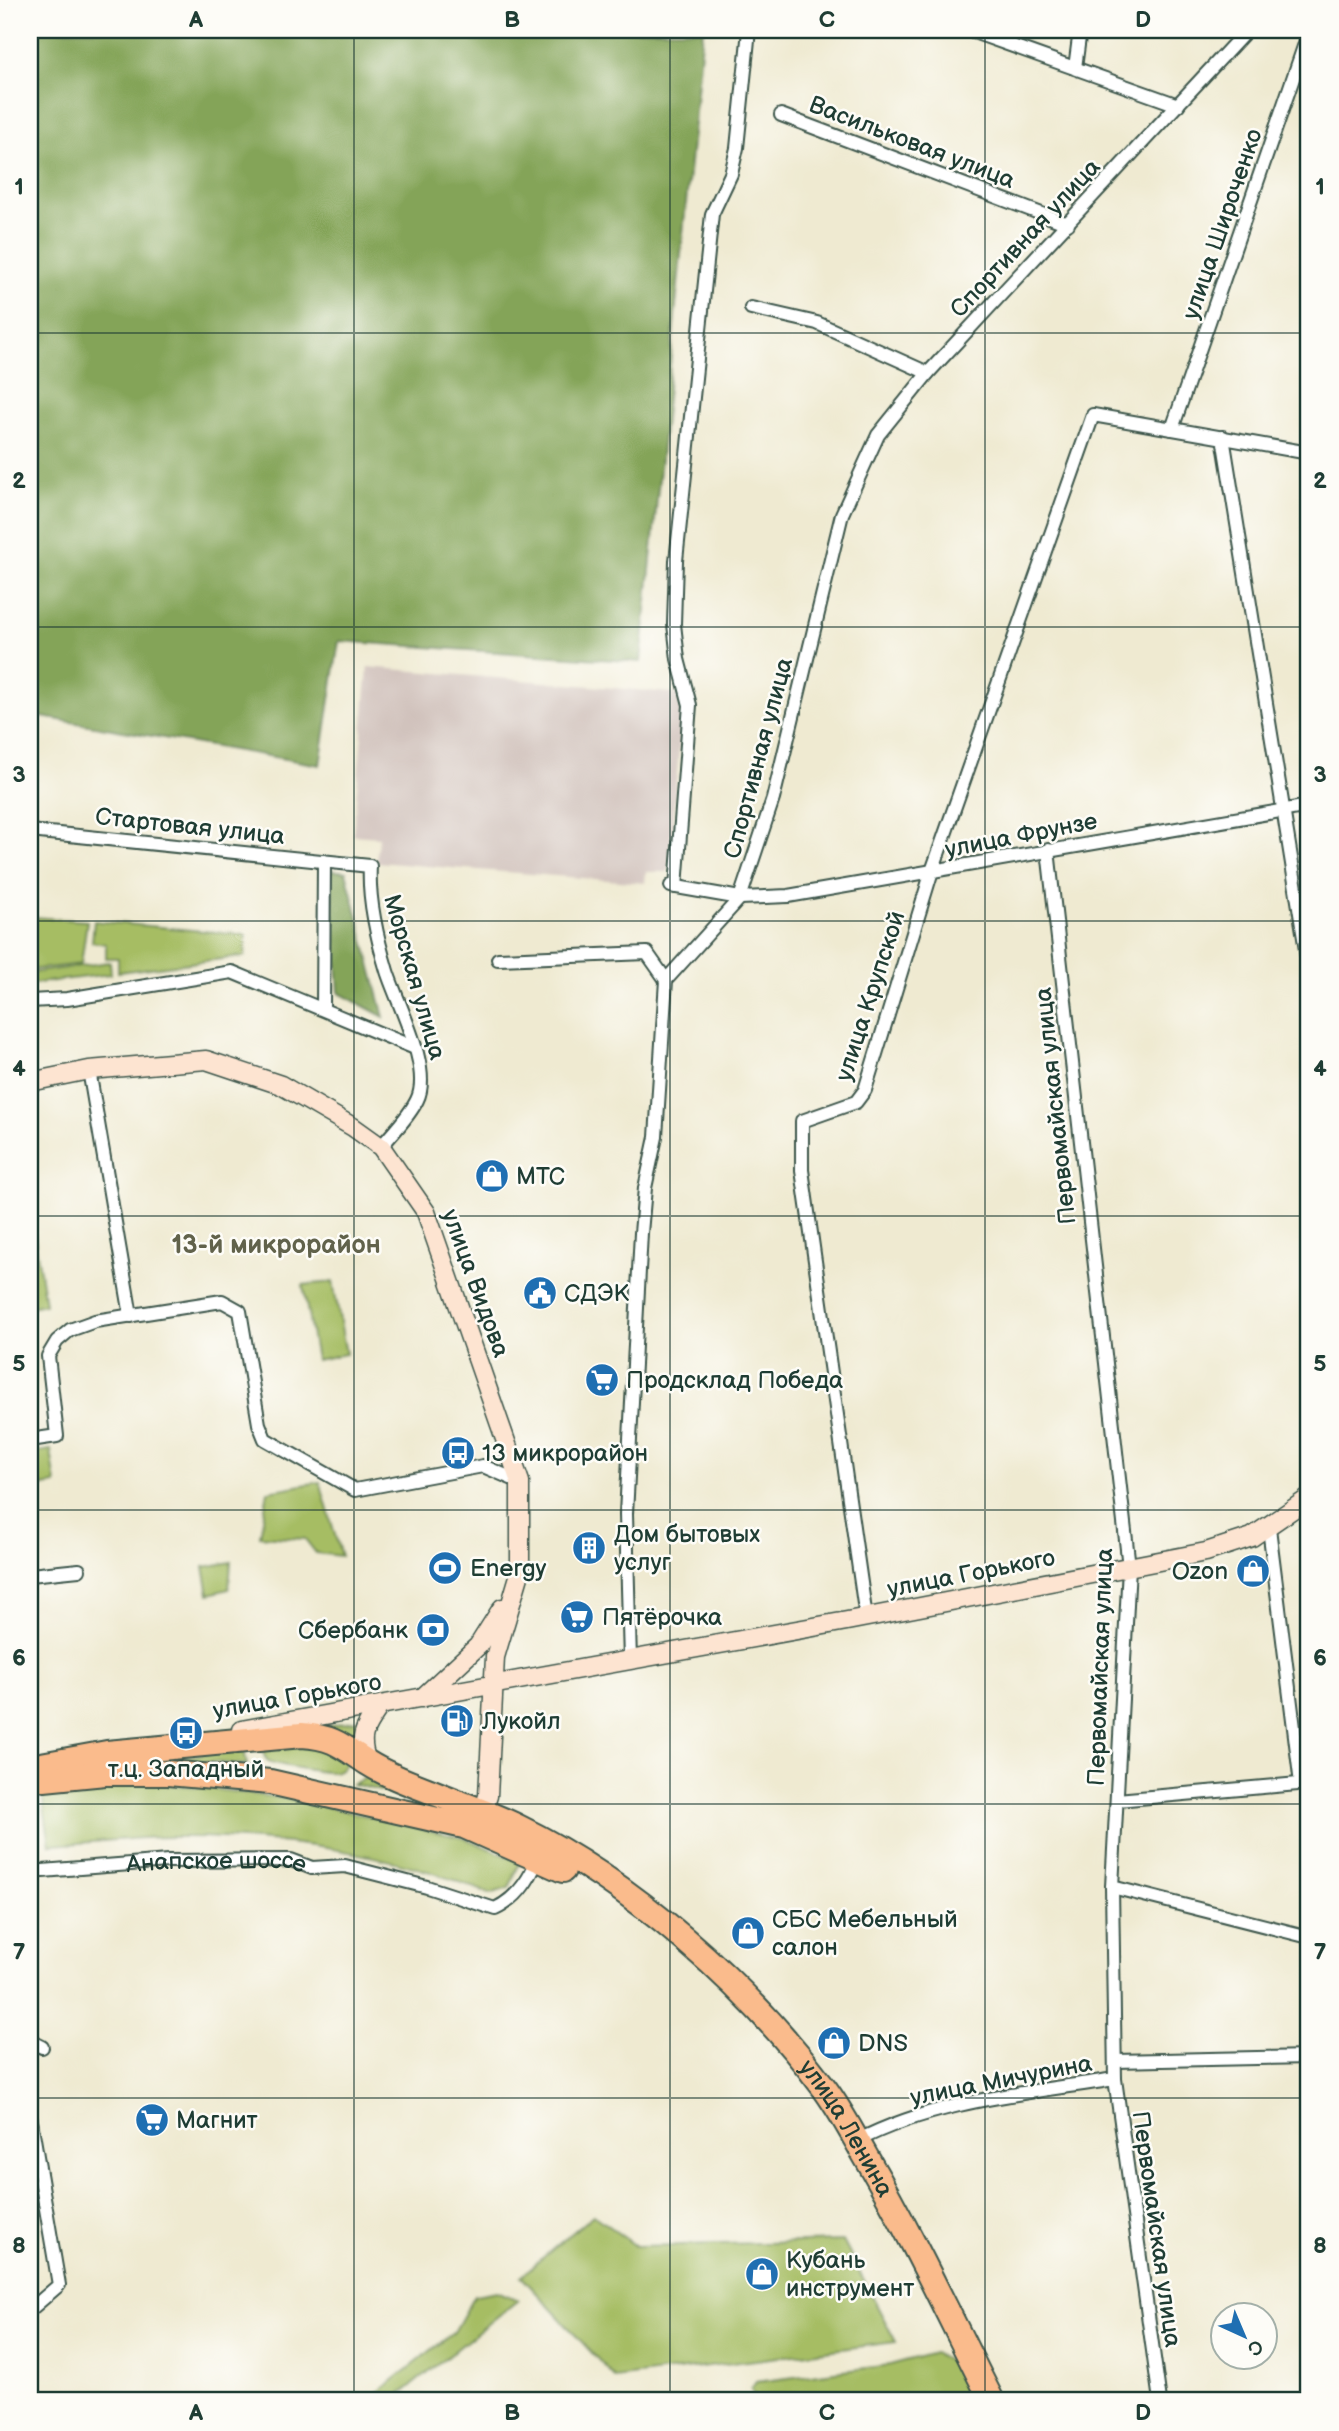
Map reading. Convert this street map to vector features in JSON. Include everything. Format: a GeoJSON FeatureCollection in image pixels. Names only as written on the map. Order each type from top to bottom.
{"type":"FeatureCollection","features":[{"type":"Feature","properties":{"kind":"highway"},"geometry":{"type":"LineString","coordinates":[[30,1767],[107,1753],[302,1735],[322,1736],[345,1745],[368,1762],[481,1823],[538,1858],[638,1903]]}},
{"type":"Feature","properties":{"kind":"highway"},"geometry":{"type":"LineString","coordinates":[[30,1781],[105,1773],[167,1773],[270,1782],[464,1826],[481,1823],[518,1827],[601,1874],[638,1903]]}},
{"type":"Feature","properties":{"kind":"highway","name":"улица Ленина"},"geometry":{"type":"LineString","coordinates":[[638,1903],[693,1948],[775,2029],[823,2086],[895,2208],[992,2401]]}},
{"type":"Feature","properties":{"kind":"main road","name":"улица Видова"},"geometry":{"type":"LineString","coordinates":[[30,1082],[89,1070],[206,1060],[281,1085],[381,1147],[426,1212],[520,1482],[522,1549],[515,1587],[488,1687]]}},
{"type":"Feature","properties":{"kind":"main road","name":"улица Горького"},"geometry":{"type":"LineString","coordinates":[[107,1753],[420,1700],[1206,1552],[1252,1537],[1269,1528],[1309,1498]]}},
{"type":"Feature","properties":{"kind":"main road"},"geometry":{"type":"LineString","coordinates":[[420,1700],[478,1646],[515,1587]]}},
{"type":"Feature","properties":{"kind":"main road"},"geometry":{"type":"LineString","coordinates":[[481,1823],[491,1775],[488,1687]]}},
{"type":"Feature","properties":{"kind":"main road"},"geometry":{"type":"LineString","coordinates":[[481,1823],[480,1725],[488,1687]]}},
{"type":"Feature","properties":{"kind":"main road"},"geometry":{"type":"LineString","coordinates":[[368,1762],[360,1744],[366,1726],[379,1707]]}},
{"type":"Feature","properties":{"kind":"main road"},"geometry":{"type":"LineString","coordinates":[[30,1774],[90,1767],[172,1766],[257,1770],[345,1787],[455,1818],[471,1818],[481,1823]]}},
{"type":"Feature","properties":{"kind":"main road"},"geometry":{"type":"LineString","coordinates":[[491,1775],[499,1802],[518,1827]]}},
{"type":"Feature","properties":{"kind":"street","name":"улица Фрунзе"},"geometry":{"type":"LineString","coordinates":[[749,30],[737,148],[731,174],[712,214],[676,561],[674,624],[678,659],[690,705],[674,887],[740,898],[788,896],[931,874],[1048,850],[1309,806]]}},
{"type":"Feature","properties":{"kind":"street"},"geometry":{"type":"LineString","coordinates":[[968,30],[1178,105]]}},
{"type":"Feature","properties":{"kind":"street"},"geometry":{"type":"LineString","coordinates":[[1075,68],[1080,30]]}},
{"type":"Feature","properties":{"kind":"street","name":"Спортивная улица"},"geometry":{"type":"LineString","coordinates":[[666,980],[740,898],[773,799],[842,514],[878,435],[928,373],[1247,30]]}},
{"type":"Feature","properties":{"kind":"street","name":"улица Широченко"},"geometry":{"type":"LineString","coordinates":[[1172,429],[1302,59],[1309,32]]}},
{"type":"Feature","properties":{"kind":"street","name":"Васильковая улица"},"geometry":{"type":"LineString","coordinates":[[781,115],[1068,224]]}},
{"type":"Feature","properties":{"kind":"street"},"geometry":{"type":"LineString","coordinates":[[751,308],[817,323],[928,373]]}},
{"type":"Feature","properties":{"kind":"street","name":"улица Крупской"},"geometry":{"type":"LineString","coordinates":[[866,1618],[802,1170],[802,1121],[856,1102],[865,1090],[931,874],[1093,415],[1172,429]]}},
{"type":"Feature","properties":{"kind":"street"},"geometry":{"type":"LineString","coordinates":[[1172,429],[1309,453]]}},
{"type":"Feature","properties":{"kind":"street"},"geometry":{"type":"LineString","coordinates":[[1223,437],[1309,969]]}},
{"type":"Feature","properties":{"kind":"street","name":"Стартовая улица"},"geometry":{"type":"LineString","coordinates":[[30,831],[370,866]]}},
{"type":"Feature","properties":{"kind":"street","name":"Первомайская улица"},"geometry":{"type":"LineString","coordinates":[[1048,850],[1129,1567],[1112,1887],[1115,2079],[1160,2401]]}},
{"type":"Feature","properties":{"kind":"street"},"geometry":{"type":"LineString","coordinates":[[323,1009],[324,861]]}},
{"type":"Feature","properties":{"kind":"street","name":"Морская улица"},"geometry":{"type":"LineString","coordinates":[[370,866],[369,890],[387,970],[415,1048],[421,1079],[418,1099],[381,1147]]}},
{"type":"Feature","properties":{"kind":"street"},"geometry":{"type":"LineString","coordinates":[[498,959],[647,953],[666,980],[656,1137],[645,1188],[641,1233],[626,1514],[630,1661]]}},
{"type":"Feature","properties":{"kind":"street"},"geometry":{"type":"LineString","coordinates":[[30,1001],[67,999],[232,972],[415,1048]]}},
{"type":"Feature","properties":{"kind":"street"},"geometry":{"type":"LineString","coordinates":[[89,1070],[131,1316]]}},
{"type":"Feature","properties":{"kind":"street"},"geometry":{"type":"LineString","coordinates":[[30,1440],[57,1436],[48,1356],[57,1341],[82,1325],[222,1301],[240,1311],[259,1424],[265,1439],[355,1490],[483,1466],[520,1482]]}},
{"type":"Feature","properties":{"kind":"street"},"geometry":{"type":"LineString","coordinates":[[1117,1800],[1305,1783],[1269,1528]]}},
{"type":"Feature","properties":{"kind":"street"},"geometry":{"type":"LineString","coordinates":[[30,1574],[79,1570]]}},
{"type":"Feature","properties":{"kind":"street","name":"Анапское шоссе"},"geometry":{"type":"LineString","coordinates":[[30,1872],[155,1861],[240,1858],[291,1860],[312,1868],[336,1865],[351,1867],[495,1909],[515,1895],[528,1879],[538,1858]]}},
{"type":"Feature","properties":{"kind":"street"},"geometry":{"type":"LineString","coordinates":[[1112,1887],[1309,1937]]}},
{"type":"Feature","properties":{"kind":"street","name":"улица Мичурина"},"geometry":{"type":"LineString","coordinates":[[1115,2061],[1309,2057]]}},
{"type":"Feature","properties":{"kind":"street","name":"улица Мичурина"},"geometry":{"type":"LineString","coordinates":[[857,2141],[885,2127],[938,2110],[1115,2079]]}},
{"type":"Feature","properties":{"kind":"street"},"geometry":{"type":"LineString","coordinates":[[30,2115],[59,2286],[30,2310]]}},
{"type":"Feature","properties":{"kind":"shaded area"},"geometry":{"type":"Polygon","coordinates":[[[368,667],[684,694],[668,872],[646,872],[645,883],[376,862],[379,837],[353,835],[368,667]]]}},
{"type":"Feature","properties":{"kind":"green space"},"geometry":{"type":"Polygon","coordinates":[[[30,30],[703,30],[641,662],[339,641],[320,765],[30,715],[30,30]]]}},
{"type":"Feature","properties":{"kind":"green space"},"geometry":{"type":"Polygon","coordinates":[[[331,870],[346,872],[384,1017],[339,993],[331,870]]]}},
{"type":"Feature","properties":{"kind":"green space"},"geometry":{"type":"Polygon","coordinates":[[[32,917],[87,921],[81,964],[30,970],[32,917]]]}},
{"type":"Feature","properties":{"kind":"green space"},"geometry":{"type":"Polygon","coordinates":[[[94,921],[246,935],[245,956],[118,972],[118,958],[106,958],[106,944],[92,942],[94,921]]]}},
{"type":"Feature","properties":{"kind":"green space"},"geometry":{"type":"Polygon","coordinates":[[[110,962],[111,974],[30,984],[30,973],[110,962]]]}},
{"type":"Feature","properties":{"kind":"green space"},"geometry":{"type":"Polygon","coordinates":[[[34,1233],[45,1304],[30,1307],[30,1234],[34,1233]]]}},
{"type":"Feature","properties":{"kind":"green space"},"geometry":{"type":"Polygon","coordinates":[[[333,1282],[346,1354],[316,1360],[303,1285],[333,1282]]]}},
{"type":"Feature","properties":{"kind":"green space"},"geometry":{"type":"Polygon","coordinates":[[[51,1450],[56,1484],[30,1488],[30,1453],[51,1450]]]}},
{"type":"Feature","properties":{"kind":"green space"},"geometry":{"type":"Polygon","coordinates":[[[320,1482],[341,1556],[316,1553],[305,1539],[260,1536],[268,1491],[320,1482]]]}},
{"type":"Feature","properties":{"kind":"green space"},"geometry":{"type":"Polygon","coordinates":[[[231,1562],[229,1589],[209,1594],[204,1567],[231,1562]]]}},
{"type":"Feature","properties":{"kind":"green space"},"geometry":{"type":"Polygon","coordinates":[[[368,1718],[357,1741],[326,1726],[368,1718]]]}},
{"type":"Feature","properties":{"kind":"green space"},"geometry":{"type":"Polygon","coordinates":[[[326,1744],[346,1763],[337,1771],[279,1764],[267,1760],[263,1750],[326,1744]]]}},
{"type":"Feature","properties":{"kind":"green space"},"geometry":{"type":"Polygon","coordinates":[[[244,1749],[247,1765],[201,1761],[149,1763],[149,1760],[244,1749]]]}},
{"type":"Feature","properties":{"kind":"green space"},"geometry":{"type":"Polygon","coordinates":[[[370,1776],[471,1818],[421,1801],[352,1784],[370,1776]]]}},
{"type":"Feature","properties":{"kind":"green space"},"geometry":{"type":"Polygon","coordinates":[[[133,1783],[188,1786],[298,1800],[467,1839],[520,1862],[509,1888],[490,1894],[453,1879],[375,1857],[294,1844],[212,1837],[172,1837],[50,1845],[42,1794],[87,1786],[133,1783]]]}},
{"type":"Feature","properties":{"kind":"green space"},"geometry":{"type":"Polygon","coordinates":[[[593,2215],[636,2246],[843,2241],[896,2342],[615,2378],[521,2276],[593,2215]]]}},
{"type":"Feature","properties":{"kind":"green space"},"geometry":{"type":"Polygon","coordinates":[[[497,2291],[518,2300],[392,2401],[367,2401],[454,2332],[475,2295],[497,2291]]]}},
{"type":"Feature","properties":{"kind":"green space"},"geometry":{"type":"Polygon","coordinates":[[[934,2353],[952,2363],[971,2401],[757,2401],[751,2389],[756,2382],[890,2365],[934,2353]]]}},
{"type":"Feature","properties":{"kind":"place","name":"МТС"},"geometry":{"type":"Point","coordinates":[492,1176]}},
{"type":"Feature","properties":{"kind":"place","name":"СДЭК"},"geometry":{"type":"Point","coordinates":[540,1293]}},
{"type":"Feature","properties":{"kind":"place","name":"Продсклад Победа"},"geometry":{"type":"Point","coordinates":[602,1380]}},
{"type":"Feature","properties":{"kind":"place","name":"13 микрорайон"},"geometry":{"type":"Point","coordinates":[458,1453]}},
{"type":"Feature","properties":{"kind":"place","name":"Дом бытовых услуг"},"geometry":{"type":"Point","coordinates":[589,1548]}},
{"type":"Feature","properties":{"kind":"place","name":"Energy"},"geometry":{"type":"Point","coordinates":[445,1568]}},
{"type":"Feature","properties":{"kind":"place","name":"Ozon"},"geometry":{"type":"Point","coordinates":[1253,1571]}},
{"type":"Feature","properties":{"kind":"place","name":"Пятёрочка"},"geometry":{"type":"Point","coordinates":[577,1617]}},
{"type":"Feature","properties":{"kind":"place","name":"Сбербанк"},"geometry":{"type":"Point","coordinates":[433,1630]}},
{"type":"Feature","properties":{"kind":"place","name":"Лукойл"},"geometry":{"type":"Point","coordinates":[457,1721]}},
{"type":"Feature","properties":{"kind":"place","name":"т.ц. Западный"},"geometry":{"type":"Point","coordinates":[186,1733]}},
{"type":"Feature","properties":{"kind":"place","name":"СБС Мебельный салон"},"geometry":{"type":"Point","coordinates":[748,1933]}},
{"type":"Feature","properties":{"kind":"place","name":"DNS"},"geometry":{"type":"Point","coordinates":[834,2043]}},
{"type":"Feature","properties":{"kind":"place","name":"Магнит"},"geometry":{"type":"Point","coordinates":[152,2120]}},
{"type":"Feature","properties":{"kind":"place","name":"Кубань инструмент"},"geometry":{"type":"Point","coordinates":[762,2274]}},
{"type":"Feature","properties":{"kind":"district","name":"13-й микрорайон"},"geometry":{"type":"Point","coordinates":[276,1244]}}]}
